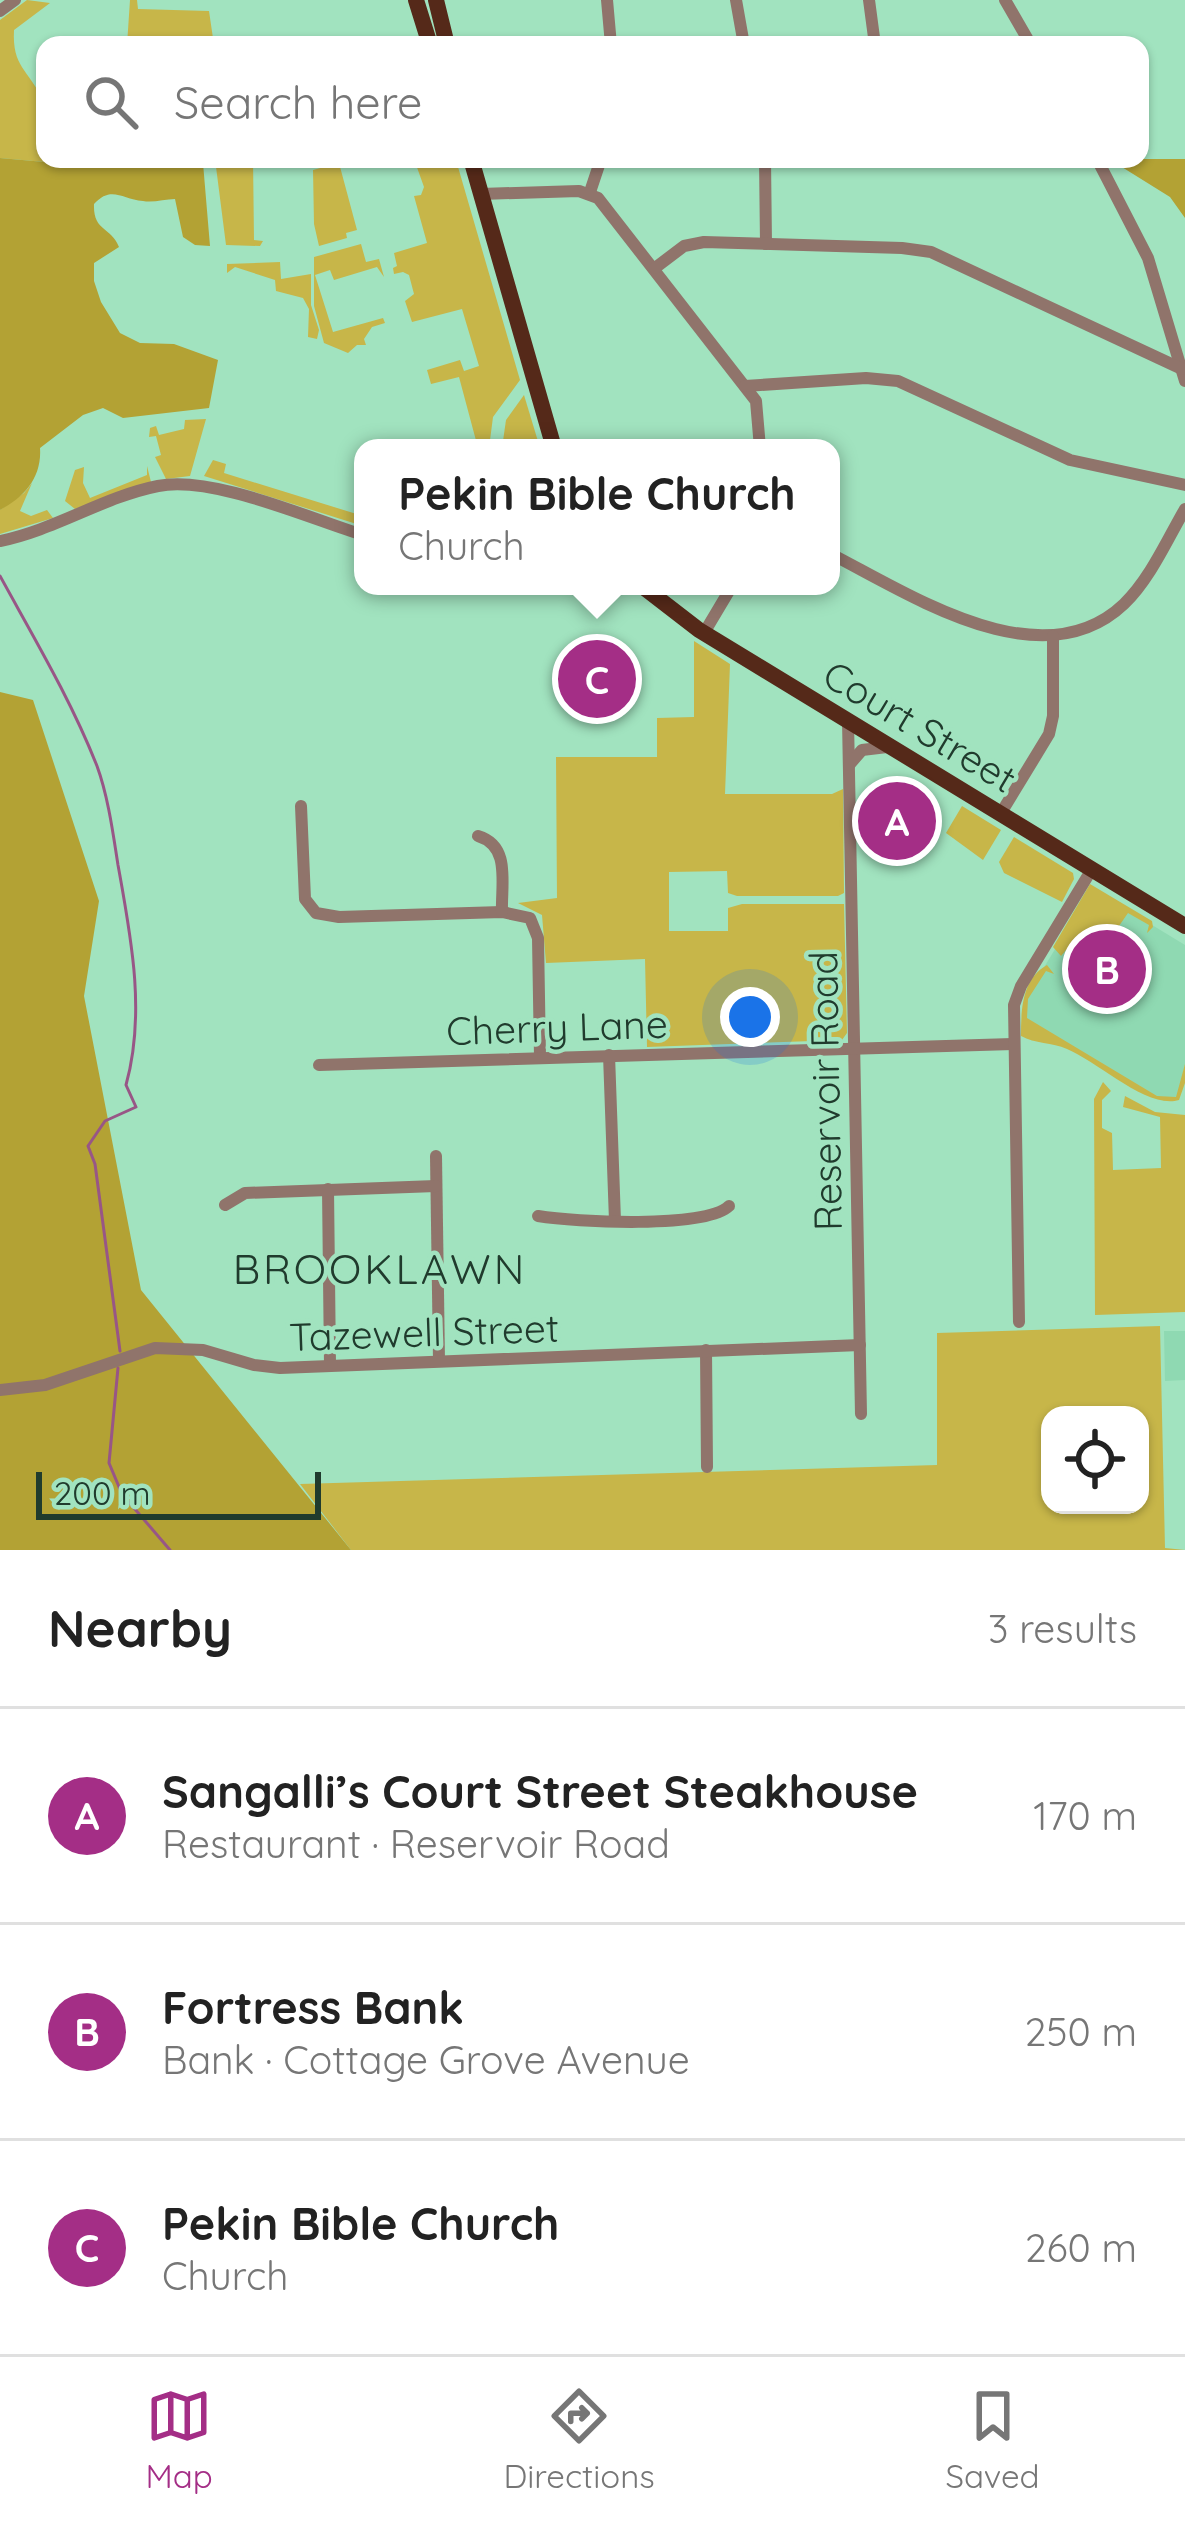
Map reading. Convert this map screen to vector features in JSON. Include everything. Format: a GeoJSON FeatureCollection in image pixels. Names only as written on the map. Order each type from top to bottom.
{"type":"FeatureCollection","features":[{"type":"Feature","properties":{"kind":"main road"},"geometry":{"type":"LineString","coordinates":[[416,0],[427,36]]}},
{"type":"Feature","properties":{"kind":"main road"},"geometry":{"type":"LineString","coordinates":[[436,0],[445,36]]}},
{"type":"Feature","properties":{"kind":"main road"},"geometry":{"type":"LineString","coordinates":[[474,168],[551,439]]}},
{"type":"Feature","properties":{"kind":"main road","name":"Court Street"},"geometry":{"type":"LineString","coordinates":[[653,595],[704,632],[1180,924]]}},
{"type":"Feature","properties":{"kind":"street"},"geometry":{"type":"LineString","coordinates":[[0,11],[15,0]]}},
{"type":"Feature","properties":{"kind":"street"},"geometry":{"type":"LineString","coordinates":[[607,0],[609,36]]}},
{"type":"Feature","properties":{"kind":"street"},"geometry":{"type":"LineString","coordinates":[[736,0],[742,36]]}},
{"type":"Feature","properties":{"kind":"street"},"geometry":{"type":"LineString","coordinates":[[869,0],[874,36]]}},
{"type":"Feature","properties":{"kind":"street"},"geometry":{"type":"LineString","coordinates":[[1005,0],[1026,36]]}},
{"type":"Feature","properties":{"kind":"street"},"geometry":{"type":"LineString","coordinates":[[590,192],[598,168]]}},
{"type":"Feature","properties":{"kind":"street"},"geometry":{"type":"LineString","coordinates":[[765,168],[766,244]]}},
{"type":"Feature","properties":{"kind":"street"},"geometry":{"type":"LineString","coordinates":[[1102,168],[1148,258],[1183,375]]}},
{"type":"Feature","properties":{"kind":"street"},"geometry":{"type":"LineString","coordinates":[[481,194],[590,192]]}},
{"type":"Feature","properties":{"kind":"street"},"geometry":{"type":"LineString","coordinates":[[590,192],[745,386],[757,405],[759,439]]}},
{"type":"Feature","properties":{"kind":"street"},"geometry":{"type":"LineString","coordinates":[[655,268],[696,243],[931,252],[1183,375]]}},
{"type":"Feature","properties":{"kind":"street"},"geometry":{"type":"LineString","coordinates":[[745,386],[866,378],[898,381],[1070,460],[1185,485]]}},
{"type":"Feature","properties":{"kind":"street"},"geometry":{"type":"LineString","coordinates":[[0,541],[38,532],[151,488],[198,483],[354,532]]}},
{"type":"Feature","properties":{"kind":"street"},"geometry":{"type":"LineString","coordinates":[[840,558],[956,614],[1019,634],[1053,636],[1095,624],[1123,604],[1143,580],[1185,509]]}},
{"type":"Feature","properties":{"kind":"street"},"geometry":{"type":"LineString","coordinates":[[704,632],[727,595]]}},
{"type":"Feature","properties":{"kind":"street"},"geometry":{"type":"LineString","coordinates":[[1001,813],[1052,724],[1053,636]]}},
{"type":"Feature","properties":{"kind":"street","name":"Reservoir Road"},"geometry":{"type":"LineString","coordinates":[[848,720],[861,1414]]}},
{"type":"Feature","properties":{"kind":"street"},"geometry":{"type":"LineString","coordinates":[[849,766],[862,750],[896,749]]}},
{"type":"Feature","properties":{"kind":"street"},"geometry":{"type":"LineString","coordinates":[[302,806],[305,899],[316,913],[339,917],[526,915],[537,930],[540,1057]]}},
{"type":"Feature","properties":{"kind":"street"},"geometry":{"type":"LineString","coordinates":[[478,836],[492,840],[501,853],[502,912]]}},
{"type":"Feature","properties":{"kind":"street"},"geometry":{"type":"LineString","coordinates":[[1018,1322],[1013,1044],[1017,994],[1092,869]]}},
{"type":"Feature","properties":{"kind":"street","name":"Cherry Lane"},"geometry":{"type":"LineString","coordinates":[[319,1065],[1013,1044]]}},
{"type":"Feature","properties":{"kind":"street"},"geometry":{"type":"LineString","coordinates":[[609,1055],[616,1221]]}},
{"type":"Feature","properties":{"kind":"street"},"geometry":{"type":"LineString","coordinates":[[436,1156],[439,1360]]}},
{"type":"Feature","properties":{"kind":"street"},"geometry":{"type":"LineString","coordinates":[[226,1204],[245,1192],[436,1186]]}},
{"type":"Feature","properties":{"kind":"street"},"geometry":{"type":"LineString","coordinates":[[328,1189],[330,1365]]}},
{"type":"Feature","properties":{"kind":"street"},"geometry":{"type":"LineString","coordinates":[[538,1216],[574,1222],[706,1219],[729,1206]]}},
{"type":"Feature","properties":{"kind":"street","name":"Tazewell Street"},"geometry":{"type":"LineString","coordinates":[[0,1390],[44,1385],[155,1348],[203,1350],[270,1368],[860,1345]]}},
{"type":"Feature","properties":{"kind":"street"},"geometry":{"type":"LineString","coordinates":[[706,1350],[707,1467]]}},
{"type":"Feature","properties":{"kind":"shaded area"},"geometry":{"type":"Polygon","coordinates":[[[27,0],[50,3],[14,30],[18,60],[36,88],[36,161],[0,158],[0,20],[27,0]]]}},
{"type":"Feature","properties":{"kind":"shaded area"},"geometry":{"type":"Polygon","coordinates":[[[130,0],[137,0],[138,9],[209,11],[213,36],[128,36],[130,0]]]}},
{"type":"Feature","properties":{"kind":"shaded area"},"geometry":{"type":"Polygon","coordinates":[[[0,158],[36,161],[36,168],[203,168],[210,246],[195,245],[183,237],[175,199],[147,201],[106,195],[94,204],[94,213],[119,247],[94,263],[94,281],[120,333],[140,343],[174,344],[218,360],[209,408],[123,418],[103,408],[83,415],[40,448],[30,485],[0,510],[0,158]]]}},
{"type":"Feature","properties":{"kind":"shaded area"},"geometry":{"type":"Polygon","coordinates":[[[1149,159],[1185,159],[1185,218],[1170,197],[1123,168],[1149,168],[1149,159]]]}},
{"type":"Feature","properties":{"kind":"shaded area"},"geometry":{"type":"Polygon","coordinates":[[[216,168],[253,168],[254,240],[263,241],[260,246],[226,245],[216,168]]]}},
{"type":"Feature","properties":{"kind":"shaded area"},"geometry":{"type":"Polygon","coordinates":[[[340,168],[357,230],[319,246],[314,224],[313,170],[340,168]]]}},
{"type":"Feature","properties":{"kind":"shaded area"},"geometry":{"type":"Polygon","coordinates":[[[417,168],[458,168],[520,380],[493,417],[490,439],[476,439],[459,377],[431,384],[427,370],[460,360],[464,371],[479,366],[462,309],[412,322],[405,301],[414,294],[409,275],[394,274],[394,253],[427,243],[414,196],[421,195],[424,187],[417,168]]]}},
{"type":"Feature","properties":{"kind":"shaded area"},"geometry":{"type":"Polygon","coordinates":[[[361,244],[366,262],[379,259],[384,277],[377,267],[334,280],[330,270],[315,275],[333,332],[383,318],[385,323],[372,327],[364,339],[366,345],[357,345],[348,353],[324,343],[314,306],[314,257],[361,244]]]}},
{"type":"Feature","properties":{"kind":"shaded area"},"geometry":{"type":"Polygon","coordinates":[[[280,262],[281,279],[311,274],[317,339],[308,337],[309,309],[303,298],[276,291],[275,280],[235,267],[227,273],[227,264],[280,262]]]}},
{"type":"Feature","properties":{"kind":"shaded area"},"geometry":{"type":"Polygon","coordinates":[[[524,395],[537,439],[503,439],[506,420],[524,395]]]}},
{"type":"Feature","properties":{"kind":"shaded area"},"geometry":{"type":"Polygon","coordinates":[[[206,419],[190,476],[166,479],[155,457],[161,455],[156,436],[149,437],[150,428],[156,426],[159,435],[184,429],[185,420],[206,419]]]}},
{"type":"Feature","properties":{"kind":"shaded area"},"geometry":{"type":"Polygon","coordinates":[[[213,460],[226,464],[224,473],[354,513],[354,523],[204,476],[213,460]]]}},
{"type":"Feature","properties":{"kind":"shaded area"},"geometry":{"type":"Polygon","coordinates":[[[147,466],[151,482],[75,509],[65,501],[75,470],[84,467],[83,483],[90,498],[147,475],[147,466]]]}},
{"type":"Feature","properties":{"kind":"shaded area"},"geometry":{"type":"Polygon","coordinates":[[[32,483],[20,511],[31,516],[47,510],[53,518],[0,534],[0,510],[32,483]]]}},
{"type":"Feature","properties":{"kind":"shaded area"},"geometry":{"type":"Polygon","coordinates":[[[694,641],[730,664],[725,794],[832,794],[843,789],[844,893],[737,896],[728,893],[727,871],[669,872],[669,931],[728,931],[728,908],[742,904],[844,904],[847,1033],[842,1040],[647,1047],[645,959],[546,963],[542,915],[518,903],[557,898],[556,757],[657,757],[657,718],[694,717],[694,641]]]}},
{"type":"Feature","properties":{"kind":"shaded area"},"geometry":{"type":"Polygon","coordinates":[[[0,692],[33,700],[99,901],[84,996],[141,1290],[351,1550],[0,1550],[0,692]]]}},
{"type":"Feature","properties":{"kind":"shaded area"},"geometry":{"type":"Polygon","coordinates":[[[962,806],[1001,830],[983,860],[946,833],[962,806]]]}},
{"type":"Feature","properties":{"kind":"shaded area"},"geometry":{"type":"Polygon","coordinates":[[[1014,837],[1073,873],[1062,902],[1004,873],[999,862],[1014,837]]]}},
{"type":"Feature","properties":{"kind":"shaded area"},"geometry":{"type":"Polygon","coordinates":[[[1090,884],[1152,921],[1153,927],[1147,933],[1149,925],[1128,913],[1087,972],[1088,964],[1066,950],[1061,956],[1053,947],[1090,884]]]}},
{"type":"Feature","properties":{"kind":"shaded area"},"geometry":{"type":"Polygon","coordinates":[[[1124,908],[1185,945],[1185,1066],[1177,1099],[1164,1101],[1024,1018],[1026,997],[1060,941],[1124,908]]]}},
{"type":"Feature","properties":{"kind":"shaded area"},"geometry":{"type":"Polygon","coordinates":[[[1047,965],[1054,974],[1046,971],[1028,999],[1027,1018],[1157,1096],[1176,1097],[1185,1064],[1179,1100],[1153,1098],[1067,1049],[1021,1036],[1028,986],[1047,965]]]}},
{"type":"Feature","properties":{"kind":"shaded area"},"geometry":{"type":"Polygon","coordinates":[[[1103,1082],[1111,1091],[1102,1100],[1102,1128],[1112,1133],[1113,1170],[1161,1168],[1160,1117],[1123,1107],[1125,1096],[1155,1112],[1185,1115],[1185,1312],[1095,1315],[1094,1099],[1103,1082]]]}},
{"type":"Feature","properties":{"kind":"shaded area"},"geometry":{"type":"Polygon","coordinates":[[[1160,1326],[1165,1548],[1185,1550],[351,1550],[300,1484],[937,1465],[937,1333],[1160,1326]]]}},
{"type":"Feature","properties":{"kind":"shaded area"},"geometry":{"type":"Polygon","coordinates":[[[1164,1331],[1185,1331],[1185,1380],[1165,1381],[1164,1331]]]}},
{"type":"Feature","properties":{"kind":"waterway"},"geometry":{"type":"LineString","coordinates":[[0,576],[64,693],[97,766],[128,920],[136,1003],[126,1085],[136,1107],[105,1121],[88,1146],[95,1164],[120,1351]]}},
{"type":"Feature","properties":{"kind":"waterway"},"geometry":{"type":"LineString","coordinates":[[118,1368],[109,1463],[122,1494],[170,1550]]}},
{"type":"Feature","properties":{"kind":"place","name":"Pekin Bible Church"},"geometry":{"type":"Point","coordinates":[597,679]}},
{"type":"Feature","properties":{"kind":"place","name":"Sangalli’s Court Street Steakhouse"},"geometry":{"type":"Point","coordinates":[897,821]}},
{"type":"Feature","properties":{"kind":"place","name":"Fortress Bank"},"geometry":{"type":"Point","coordinates":[1107,969]}},
{"type":"Feature","properties":{"kind":"district","name":"BROOKLAWN"},"geometry":{"type":"Point","coordinates":[380,1268]}}]}
